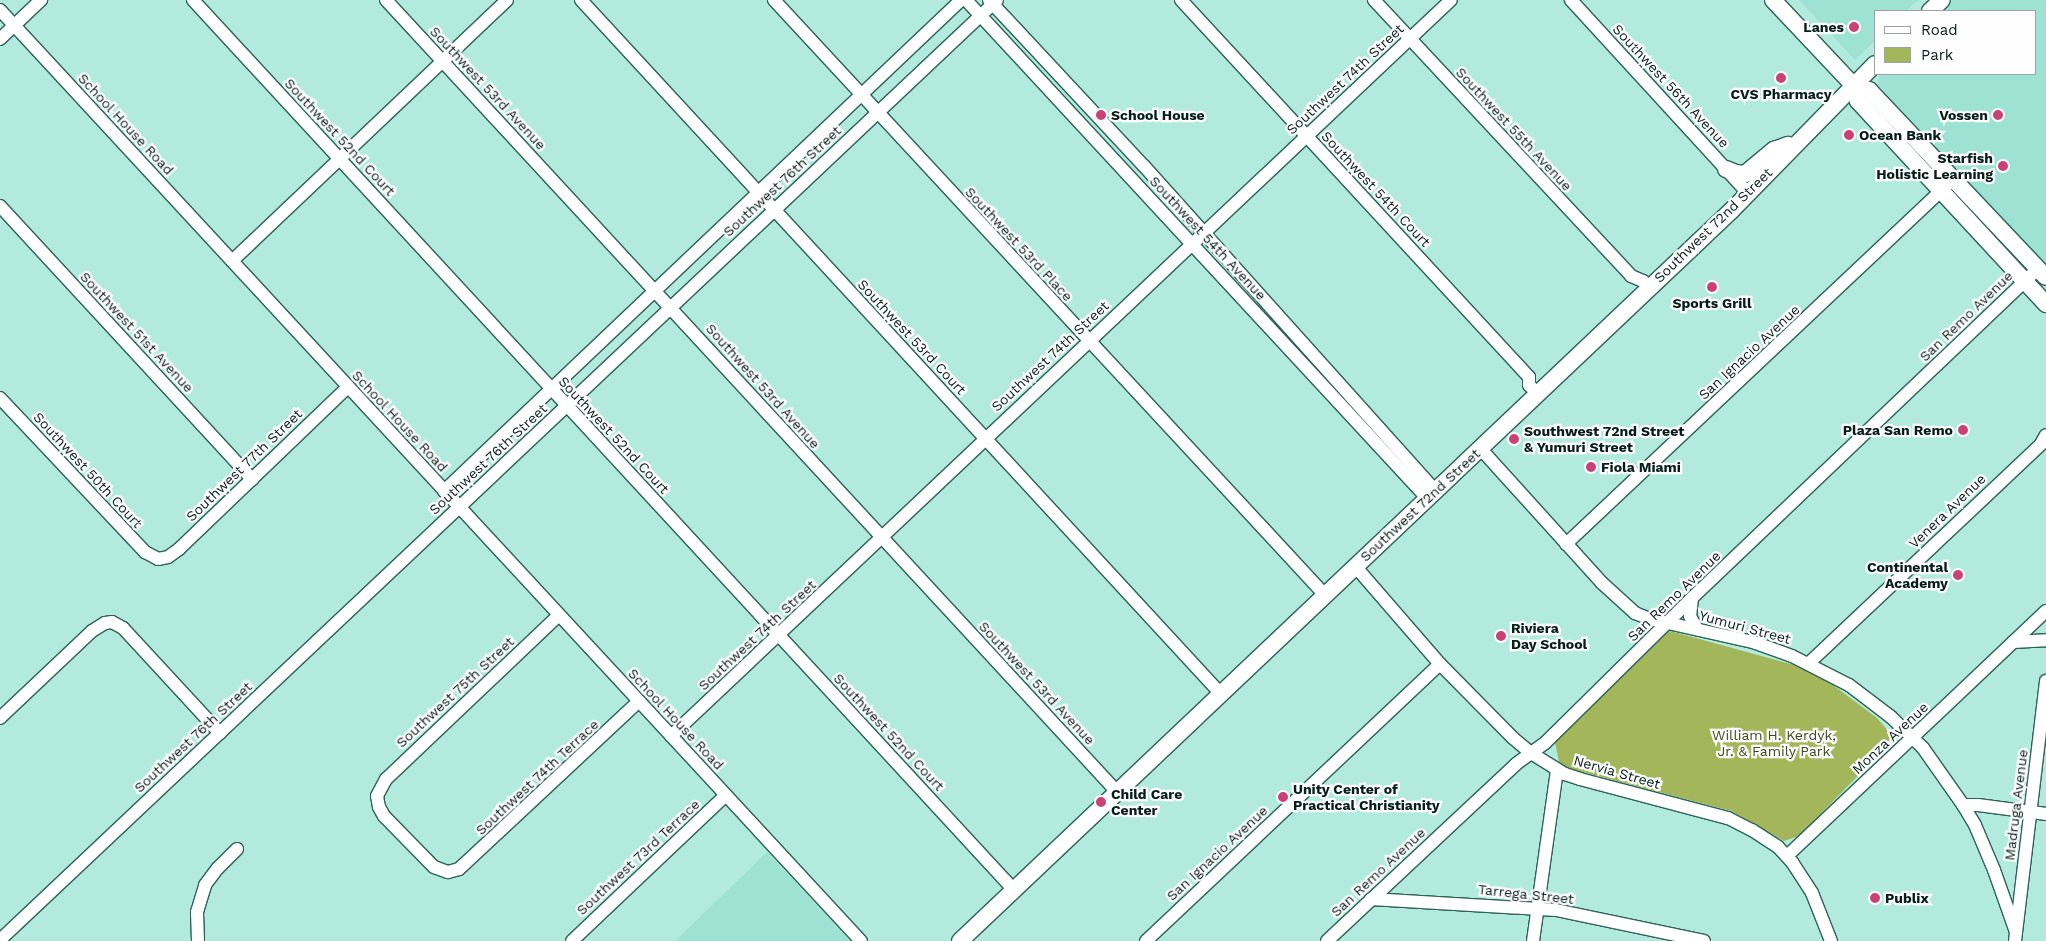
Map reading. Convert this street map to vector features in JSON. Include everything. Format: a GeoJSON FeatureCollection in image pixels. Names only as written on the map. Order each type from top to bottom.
{"type":"FeatureCollection","features":[{"type":"Feature","properties":{"kind":"main road"},"geometry":{"type":"LineString","coordinates":[[1773,0],[1854,86],[1858,101],[2042,273]]}},
{"type":"Feature","properties":{"kind":"main road"},"geometry":{"type":"LineString","coordinates":[[1931,10],[1942,0]]}},
{"type":"Feature","properties":{"kind":"main road","name":"Southwest 72nd Street"},"geometry":{"type":"LineString","coordinates":[[960,941],[1645,292],[1748,193],[1874,65]]}},
{"type":"Feature","properties":{"kind":"main road"},"geometry":{"type":"LineString","coordinates":[[1726,169],[1736,174],[1745,174],[1774,150],[1797,142]]}},
{"type":"Feature","properties":{"kind":"main road"},"geometry":{"type":"LineString","coordinates":[[1946,185],[2024,281],[2046,304]]}},
{"type":"Feature","properties":{"kind":"street"},"geometry":{"type":"LineString","coordinates":[[0,40],[41,0]]}},
{"type":"Feature","properties":{"kind":"street","name":"Southwest 52nd Court"},"geometry":{"type":"LineString","coordinates":[[193,0],[1014,890]]}},
{"type":"Feature","properties":{"kind":"street","name":"Southwest 53rd Avenue"},"geometry":{"type":"LineString","coordinates":[[386,0],[1118,792]]}},
{"type":"Feature","properties":{"kind":"street"},"geometry":{"type":"LineString","coordinates":[[232,261],[507,0]]}},
{"type":"Feature","properties":{"kind":"street","name":"Southwest 53rd Court"},"geometry":{"type":"LineString","coordinates":[[581,0],[1221,694]]}},
{"type":"Feature","properties":{"kind":"street","name":"Southwest 53rd Place"},"geometry":{"type":"LineString","coordinates":[[774,0],[1325,595]]}},
{"type":"Feature","properties":{"kind":"street","name":"Southwest 76th Street"},"geometry":{"type":"LineString","coordinates":[[444,491],[961,0]]}},
{"type":"Feature","properties":{"kind":"street","name":"Southwest 54th Avenue"},"geometry":{"type":"LineString","coordinates":[[966,0],[1431,494]]}},
{"type":"Feature","properties":{"kind":"street","name":"Southwest 54th Court"},"geometry":{"type":"LineString","coordinates":[[1181,0],[1529,376],[1530,385],[1542,389]]}},
{"type":"Feature","properties":{"kind":"street","name":"Southwest 55th Avenue"},"geometry":{"type":"LineString","coordinates":[[1374,0],[1633,278],[1634,289],[1645,292]]}},
{"type":"Feature","properties":{"kind":"street","name":"Southwest 74th Street"},"geometry":{"type":"LineString","coordinates":[[671,736],[780,636],[1088,340],[1451,0]]}},
{"type":"Feature","properties":{"kind":"street","name":"Southwest 56th Avenue"},"geometry":{"type":"LineString","coordinates":[[1571,0],[1748,193]]}},
{"type":"Feature","properties":{"kind":"street","name":"Southwest 76th Street"},"geometry":{"type":"LineString","coordinates":[[0,940],[458,507],[568,406],[993,1]]}},
{"type":"Feature","properties":{"kind":"street","name":"Southwest 54th Avenue"},"geometry":{"type":"LineString","coordinates":[[993,1],[1203,233],[1431,494]]}},
{"type":"Feature","properties":{"kind":"street","name":"School House Road"},"geometry":{"type":"LineString","coordinates":[[0,10],[861,941]]}},
{"type":"Feature","properties":{"kind":"street","name":"San Ignacio Avenue"},"geometry":{"type":"LineString","coordinates":[[1566,544],[1946,185]]}},
{"type":"Feature","properties":{"kind":"street","name":"Southwest 51st Avenue"},"geometry":{"type":"LineString","coordinates":[[0,206],[252,478]]}},
{"type":"Feature","properties":{"kind":"street","name":"San Remo Avenue"},"geometry":{"type":"LineString","coordinates":[[1327,941],[1516,764],[1545,743],[1692,598],[2024,281],[2042,273]]}},
{"type":"Feature","properties":{"kind":"street","name":"Southwest 77th Street"},"geometry":{"type":"LineString","coordinates":[[158,559],[168,557],[179,549],[348,387]]}},
{"type":"Feature","properties":{"kind":"street","name":"Southwest 50th Court"},"geometry":{"type":"LineString","coordinates":[[0,398],[145,552],[158,559]]}},
{"type":"Feature","properties":{"kind":"street","name":"Venera Avenue"},"geometry":{"type":"LineString","coordinates":[[1809,663],[2044,441]]}},
{"type":"Feature","properties":{"kind":"street","name":"Yumuri Street"},"geometry":{"type":"LineString","coordinates":[[1480,448],[1602,583],[1631,611],[1646,618],[1766,646],[1809,663],[1857,689],[1913,737],[1943,775],[1963,805]]}},
{"type":"Feature","properties":{"kind":"street","name":"Nervia Street"},"geometry":{"type":"LineString","coordinates":[[1355,566],[1440,664],[1513,738],[1531,753],[1557,770],[1596,784],[1728,818],[1758,834],[1787,856],[1812,893],[1831,941]]}},
{"type":"Feature","properties":{"kind":"street"},"geometry":{"type":"LineString","coordinates":[[1692,598],[1690,616],[1697,629]]}},
{"type":"Feature","properties":{"kind":"street","name":"Monza Avenue"},"geometry":{"type":"LineString","coordinates":[[1787,856],[2046,611]]}},
{"type":"Feature","properties":{"kind":"street","name":"Southwest 75th Street"},"geometry":{"type":"LineString","coordinates":[[453,871],[443,871],[434,867],[384,816],[379,808],[377,796],[382,783],[559,615]]}},
{"type":"Feature","properties":{"kind":"street"},"geometry":{"type":"LineString","coordinates":[[0,718],[92,632],[109,622],[123,628],[220,732]]}},
{"type":"Feature","properties":{"kind":"street"},"geometry":{"type":"LineString","coordinates":[[2013,642],[2046,640]]}},
{"type":"Feature","properties":{"kind":"street","name":"San Ignacio Avenue"},"geometry":{"type":"LineString","coordinates":[[1146,941],[1440,664]]}},
{"type":"Feature","properties":{"kind":"street","name":"Madruga Avenue"},"geometry":{"type":"LineString","coordinates":[[2016,936],[2046,681]]}},
{"type":"Feature","properties":{"kind":"street","name":"Southwest 74th Terrace"},"geometry":{"type":"LineString","coordinates":[[453,871],[474,856],[639,701]]}},
{"type":"Feature","properties":{"kind":"street"},"geometry":{"type":"LineString","coordinates":[[1533,941],[1557,770]]}},
{"type":"Feature","properties":{"kind":"street","name":"Southwest 73rd Terrace"},"geometry":{"type":"LineString","coordinates":[[572,941],[726,795]]}},
{"type":"Feature","properties":{"kind":"street"},"geometry":{"type":"LineString","coordinates":[[1963,805],[2046,814]]}},
{"type":"Feature","properties":{"kind":"street","name":"Madruga Avenue"},"geometry":{"type":"LineString","coordinates":[[1963,805],[1975,826],[1994,870],[2016,936]]}},
{"type":"Feature","properties":{"kind":"street"},"geometry":{"type":"LineString","coordinates":[[198,941],[197,912],[205,885],[218,868],[237,849]]}},
{"type":"Feature","properties":{"kind":"street","name":"Tarrega Street"},"geometry":{"type":"LineString","coordinates":[[1372,899],[1538,908],[1704,941]]}},
{"type":"Feature","properties":{"kind":"shaded area"},"geometry":{"type":"Polygon","coordinates":[[[1799,0],[1918,0],[1907,10],[1874,10],[1874,42],[1855,60],[1799,0]]]}},
{"type":"Feature","properties":{"kind":"shaded area"},"geometry":{"type":"Polygon","coordinates":[[[1953,0],[2046,0],[2046,266],[1878,85],[1879,75],[2036,75],[2036,10],[1943,10],[1953,0]]]}},
{"type":"Feature","properties":{"kind":"shaded area"},"geometry":{"type":"Polygon","coordinates":[[[767,852],[850,941],[675,941],[767,852]]]}},
{"type":"Feature","properties":{"kind":"green space","name":"William H. Kerdyk, Jr. & Family Park"},"geometry":{"type":"Polygon","coordinates":[[[1670,631],[1798,666],[1825,679],[1877,718],[1889,732],[1889,744],[1799,836],[1784,841],[1731,811],[1564,767],[1559,762],[1555,742],[1664,633],[1670,631]]]}},
{"type":"Feature","properties":{"kind":"place","name":"Lanes"},"geometry":{"type":"Point","coordinates":[1854,27]}},
{"type":"Feature","properties":{"kind":"place","name":"CVS Pharmacy"},"geometry":{"type":"Point","coordinates":[1781,78]}},
{"type":"Feature","properties":{"kind":"place","name":"School House"},"geometry":{"type":"Point","coordinates":[1101,115]}},
{"type":"Feature","properties":{"kind":"place","name":"Vossen"},"geometry":{"type":"Point","coordinates":[1998,115]}},
{"type":"Feature","properties":{"kind":"place","name":"Ocean Bank"},"geometry":{"type":"Point","coordinates":[1849,135]}},
{"type":"Feature","properties":{"kind":"place","name":"Starfish Holistic Learning"},"geometry":{"type":"Point","coordinates":[2003,166]}},
{"type":"Feature","properties":{"kind":"place","name":"Sports Grill"},"geometry":{"type":"Point","coordinates":[1712,287]}},
{"type":"Feature","properties":{"kind":"place","name":"Plaza San Remo"},"geometry":{"type":"Point","coordinates":[1963,430]}},
{"type":"Feature","properties":{"kind":"place","name":"Southwest 72nd Street & Yumuri Street"},"geometry":{"type":"Point","coordinates":[1514,439]}},
{"type":"Feature","properties":{"kind":"place","name":"Fiola Miami"},"geometry":{"type":"Point","coordinates":[1591,467]}},
{"type":"Feature","properties":{"kind":"place","name":"Continental Academy"},"geometry":{"type":"Point","coordinates":[1958,575]}},
{"type":"Feature","properties":{"kind":"place","name":"Riviera Day School"},"geometry":{"type":"Point","coordinates":[1501,636]}},
{"type":"Feature","properties":{"kind":"place","name":"Unity Center of Practical Christianity"},"geometry":{"type":"Point","coordinates":[1283,797]}},
{"type":"Feature","properties":{"kind":"place","name":"Child Care Center"},"geometry":{"type":"Point","coordinates":[1101,802]}},
{"type":"Feature","properties":{"kind":"place","name":"Publix"},"geometry":{"type":"Point","coordinates":[1875,898]}}]}
